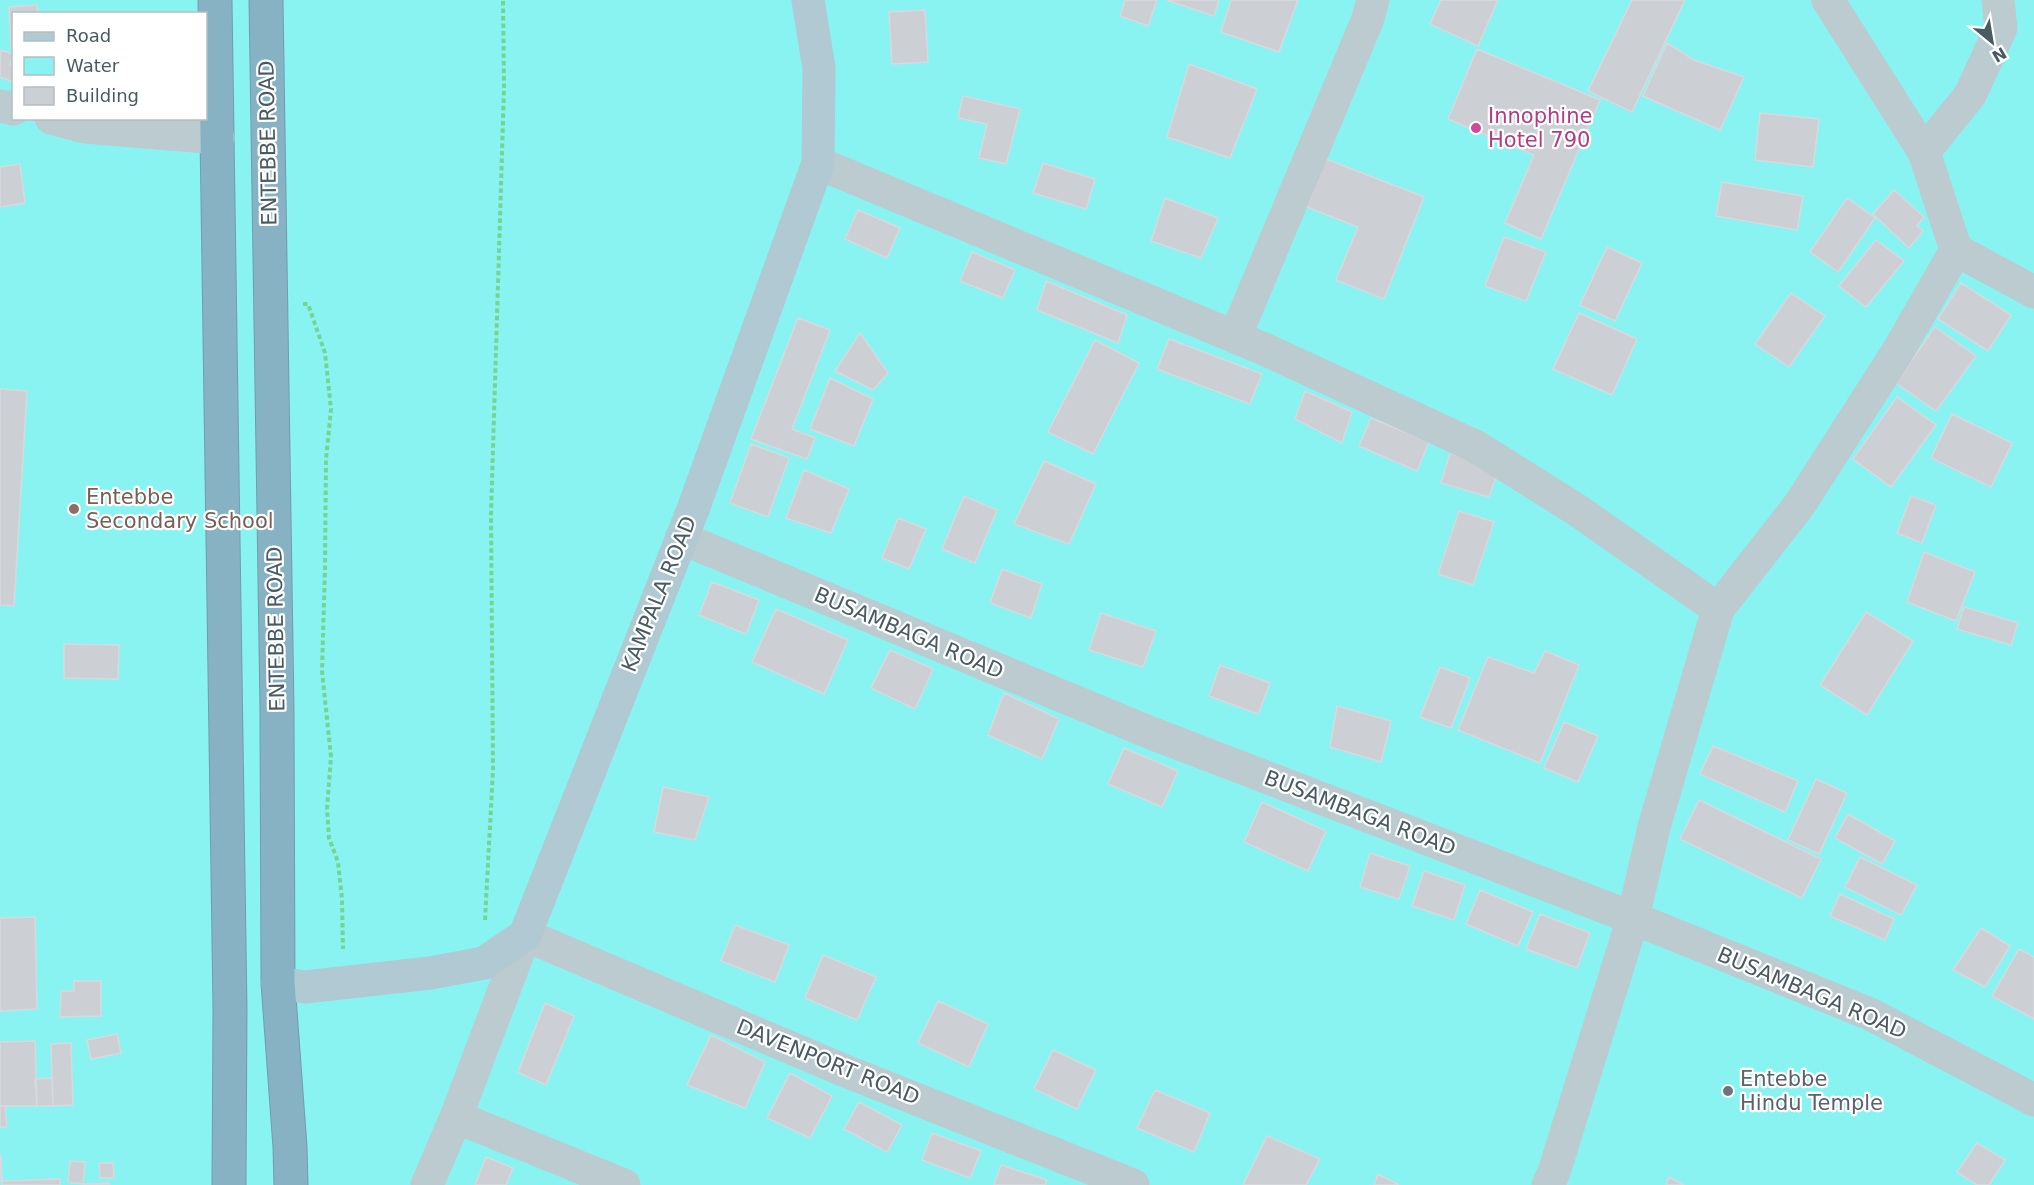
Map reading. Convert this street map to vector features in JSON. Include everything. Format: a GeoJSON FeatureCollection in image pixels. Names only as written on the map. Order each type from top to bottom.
{"type":"FeatureCollection","features":[{"type":"Feature","properties":{"kind":"highway"},"geometry":{"type":"LineString","coordinates":[[215,0],[230,1009],[229,1185]]}},
{"type":"Feature","properties":{"kind":"highway","name":"ENTEBBE ROAD"},"geometry":{"type":"LineString","coordinates":[[266,0],[277,710],[278,983],[291,1185]]}},
{"type":"Feature","properties":{"kind":"main road","name":"KAMPALA ROAD"},"geometry":{"type":"LineString","coordinates":[[525,935],[681,538],[818,163],[819,68],[808,0]]}},
{"type":"Feature","properties":{"kind":"main road"},"geometry":{"type":"LineString","coordinates":[[278,983],[305,987],[430,973],[484,963],[525,935]]}},
{"type":"Feature","properties":{"kind":"street"},"geometry":{"type":"LineString","coordinates":[[1235,337],[1367,21],[1373,0]]}},
{"type":"Feature","properties":{"kind":"street"},"geometry":{"type":"LineString","coordinates":[[1828,0],[1924,152],[1956,250],[2034,292]]}},
{"type":"Feature","properties":{"kind":"street"},"geometry":{"type":"LineString","coordinates":[[1924,152],[1970,95],[2001,28],[1998,0]]}},
{"type":"Feature","properties":{"kind":"street"},"geometry":{"type":"LineString","coordinates":[[59,120],[85,127],[218,138]]}},
{"type":"Feature","properties":{"kind":"street"},"geometry":{"type":"LineString","coordinates":[[818,163],[1235,337],[1475,446],[1577,510],[1718,609]]}},
{"type":"Feature","properties":{"kind":"street"},"geometry":{"type":"LineString","coordinates":[[1548,1185],[1634,918],[1654,827],[1718,609],[1800,504],[1898,351],[1956,250]]}},
{"type":"Feature","properties":{"kind":"street","name":"BUSAMBAGA ROAD"},"geometry":{"type":"LineString","coordinates":[[681,538],[1151,733],[1634,918],[1870,1014],[2034,1100]]}},
{"type":"Feature","properties":{"kind":"street"},"geometry":{"type":"LineString","coordinates":[[428,1185],[525,935]]}},
{"type":"Feature","properties":{"kind":"street","name":"DAVENPORT ROAD"},"geometry":{"type":"LineString","coordinates":[[525,935],[843,1070],[1133,1185]]}},
{"type":"Feature","properties":{"kind":"street"},"geometry":{"type":"LineString","coordinates":[[456,1117],[624,1185]]}},
{"type":"Feature","properties":{"kind":"path"},"geometry":{"type":"LineString","coordinates":[[484,963],[485,893],[493,770],[491,514],[504,87],[503,0]]}},
{"type":"Feature","properties":{"kind":"path"},"geometry":{"type":"LineString","coordinates":[[271,300],[308,304],[325,354],[331,409],[326,459],[326,568],[322,671],[331,757],[327,809],[329,838],[338,862],[342,899],[343,983]]}},
{"type":"Feature","properties":{"kind":"water"},"geometry":{"type":"Polygon","coordinates":[[[0,0],[2034,0],[2034,1185],[0,1185],[0,0]]]}},
{"type":"Feature","properties":{"kind":"building"},"geometry":{"type":"Polygon","coordinates":[[[1125,0],[1157,0],[1148,26],[1120,16],[1125,0]]]}},
{"type":"Feature","properties":{"kind":"building"},"geometry":{"type":"Polygon","coordinates":[[[1166,0],[1219,0],[1214,16],[1166,0]]]}},
{"type":"Feature","properties":{"kind":"building"},"geometry":{"type":"Polygon","coordinates":[[[1231,0],[1298,0],[1279,52],[1221,32],[1231,0]]]}},
{"type":"Feature","properties":{"kind":"building"},"geometry":{"type":"Polygon","coordinates":[[[1441,0],[1498,0],[1478,46],[1430,24],[1441,0]]]}},
{"type":"Feature","properties":{"kind":"building"},"geometry":{"type":"Polygon","coordinates":[[[1632,0],[1685,0],[1632,112],[1588,91],[1632,0]]]}},
{"type":"Feature","properties":{"kind":"building"},"geometry":{"type":"Polygon","coordinates":[[[37,5],[38,12],[12,12],[11,48],[9,7],[37,5]]]}},
{"type":"Feature","properties":{"kind":"building"},"geometry":{"type":"Polygon","coordinates":[[[925,10],[928,62],[892,64],[889,12],[925,10]]]}},
{"type":"Feature","properties":{"kind":"building"},"geometry":{"type":"Polygon","coordinates":[[[1667,43],[1694,60],[1744,77],[1720,130],[1643,96],[1667,43]]]}},
{"type":"Feature","properties":{"kind":"building"},"geometry":{"type":"Polygon","coordinates":[[[1477,49],[1600,100],[1541,239],[1505,223],[1534,155],[1448,119],[1477,49]]]}},
{"type":"Feature","properties":{"kind":"building"},"geometry":{"type":"Polygon","coordinates":[[[1,50],[12,54],[10,65],[12,66],[12,81],[0,77],[1,50]]]}},
{"type":"Feature","properties":{"kind":"building"},"geometry":{"type":"Polygon","coordinates":[[[1189,64],[1257,89],[1230,158],[1167,137],[1189,64]]]}},
{"type":"Feature","properties":{"kind":"building"},"geometry":{"type":"Polygon","coordinates":[[[963,96],[1020,109],[1006,164],[979,158],[987,124],[958,118],[963,96]]]}},
{"type":"Feature","properties":{"kind":"building"},"geometry":{"type":"Polygon","coordinates":[[[1760,113],[1819,119],[1813,167],[1755,160],[1760,113]]]}},
{"type":"Feature","properties":{"kind":"building"},"geometry":{"type":"Polygon","coordinates":[[[1326,159],[1424,197],[1384,299],[1336,280],[1358,227],[1307,207],[1326,159]]]}},
{"type":"Feature","properties":{"kind":"building"},"geometry":{"type":"Polygon","coordinates":[[[1043,163],[1095,179],[1086,209],[1033,193],[1043,163]]]}},
{"type":"Feature","properties":{"kind":"building"},"geometry":{"type":"Polygon","coordinates":[[[20,164],[25,203],[0,207],[0,167],[20,164]]]}},
{"type":"Feature","properties":{"kind":"building"},"geometry":{"type":"Polygon","coordinates":[[[1722,182],[1803,196],[1797,230],[1716,216],[1722,182]]]}},
{"type":"Feature","properties":{"kind":"building"},"geometry":{"type":"Polygon","coordinates":[[[1894,190],[1924,217],[1917,226],[1923,231],[1909,248],[1873,214],[1894,190]]]}},
{"type":"Feature","properties":{"kind":"building"},"geometry":{"type":"Polygon","coordinates":[[[1165,198],[1218,218],[1201,258],[1151,241],[1165,198]]]}},
{"type":"Feature","properties":{"kind":"building"},"geometry":{"type":"Polygon","coordinates":[[[1847,198],[1875,218],[1838,272],[1810,252],[1847,198]]]}},
{"type":"Feature","properties":{"kind":"building"},"geometry":{"type":"Polygon","coordinates":[[[858,210],[900,228],[887,258],[845,239],[858,210]]]}},
{"type":"Feature","properties":{"kind":"building"},"geometry":{"type":"Polygon","coordinates":[[[1504,237],[1546,252],[1526,301],[1485,286],[1504,237]]]}},
{"type":"Feature","properties":{"kind":"building"},"geometry":{"type":"Polygon","coordinates":[[[1876,240],[1904,261],[1866,307],[1839,286],[1876,240]]]}},
{"type":"Feature","properties":{"kind":"building"},"geometry":{"type":"Polygon","coordinates":[[[1607,247],[1642,263],[1615,321],[1580,305],[1607,247]]]}},
{"type":"Feature","properties":{"kind":"building"},"geometry":{"type":"Polygon","coordinates":[[[972,252],[1015,270],[1003,298],[960,281],[972,252]]]}},
{"type":"Feature","properties":{"kind":"building"},"geometry":{"type":"Polygon","coordinates":[[[1046,281],[1127,315],[1118,343],[1037,310],[1046,281]]]}},
{"type":"Feature","properties":{"kind":"building"},"geometry":{"type":"Polygon","coordinates":[[[1961,283],[2011,315],[1988,351],[1938,319],[1961,283]]]}},
{"type":"Feature","properties":{"kind":"building"},"geometry":{"type":"Polygon","coordinates":[[[1791,293],[1825,316],[1789,367],[1755,344],[1791,293]]]}},
{"type":"Feature","properties":{"kind":"building"},"geometry":{"type":"Polygon","coordinates":[[[1579,313],[1637,339],[1612,395],[1553,369],[1579,313]]]}},
{"type":"Feature","properties":{"kind":"building"},"geometry":{"type":"Polygon","coordinates":[[[798,318],[830,330],[792,429],[815,438],[807,459],[751,439],[798,318]]]}},
{"type":"Feature","properties":{"kind":"building"},"geometry":{"type":"Polygon","coordinates":[[[1935,327],[1976,356],[1936,411],[1896,383],[1935,327]]]}},
{"type":"Feature","properties":{"kind":"building"},"geometry":{"type":"Polygon","coordinates":[[[860,333],[888,373],[873,390],[835,371],[860,333]]]}},
{"type":"Feature","properties":{"kind":"building"},"geometry":{"type":"Polygon","coordinates":[[[1169,339],[1262,374],[1250,404],[1157,369],[1169,339]]]}},
{"type":"Feature","properties":{"kind":"building"},"geometry":{"type":"Polygon","coordinates":[[[1095,340],[1139,363],[1093,454],[1048,432],[1095,340]]]}},
{"type":"Feature","properties":{"kind":"building"},"geometry":{"type":"Polygon","coordinates":[[[830,378],[873,399],[854,446],[810,429],[830,378]]]}},
{"type":"Feature","properties":{"kind":"building"},"geometry":{"type":"Polygon","coordinates":[[[0,389],[27,391],[14,606],[0,605],[0,389]]]}},
{"type":"Feature","properties":{"kind":"building"},"geometry":{"type":"Polygon","coordinates":[[[1305,391],[1352,412],[1342,443],[1295,419],[1305,391]]]}},
{"type":"Feature","properties":{"kind":"building"},"geometry":{"type":"Polygon","coordinates":[[[1897,397],[1936,425],[1891,487],[1853,459],[1897,397]]]}},
{"type":"Feature","properties":{"kind":"building"},"geometry":{"type":"Polygon","coordinates":[[[1952,414],[2012,443],[1991,487],[1931,458],[1952,414]]]}},
{"type":"Feature","properties":{"kind":"building"},"geometry":{"type":"Polygon","coordinates":[[[1371,418],[1429,442],[1417,471],[1359,446],[1371,418]]]}},
{"type":"Feature","properties":{"kind":"building"},"geometry":{"type":"Polygon","coordinates":[[[751,444],[789,458],[768,517],[730,503],[751,444]]]}},
{"type":"Feature","properties":{"kind":"building"},"geometry":{"type":"Polygon","coordinates":[[[1450,453],[1499,468],[1489,497],[1441,483],[1450,453]]]}},
{"type":"Feature","properties":{"kind":"building"},"geometry":{"type":"Polygon","coordinates":[[[1044,461],[1096,484],[1069,544],[1014,524],[1044,461]]]}},
{"type":"Feature","properties":{"kind":"building"},"geometry":{"type":"Polygon","coordinates":[[[804,470],[849,489],[831,533],[786,518],[804,470]]]}},
{"type":"Feature","properties":{"kind":"building"},"geometry":{"type":"Polygon","coordinates":[[[964,496],[997,510],[975,563],[942,549],[964,496]]]}},
{"type":"Feature","properties":{"kind":"building"},"geometry":{"type":"Polygon","coordinates":[[[1911,496],[1936,505],[1922,543],[1897,533],[1911,496]]]}},
{"type":"Feature","properties":{"kind":"building"},"geometry":{"type":"Polygon","coordinates":[[[1459,511],[1494,522],[1473,585],[1438,574],[1459,511]]]}},
{"type":"Feature","properties":{"kind":"building"},"geometry":{"type":"Polygon","coordinates":[[[898,518],[926,529],[909,569],[882,558],[898,518]]]}},
{"type":"Feature","properties":{"kind":"building"},"geometry":{"type":"Polygon","coordinates":[[[1924,552],[1975,572],[1956,621],[1907,602],[1924,552]]]}},
{"type":"Feature","properties":{"kind":"building"},"geometry":{"type":"Polygon","coordinates":[[[1002,569],[1042,584],[1031,618],[990,603],[1002,569]]]}},
{"type":"Feature","properties":{"kind":"building"},"geometry":{"type":"Polygon","coordinates":[[[712,582],[759,600],[746,634],[699,615],[712,582]]]}},
{"type":"Feature","properties":{"kind":"building"},"geometry":{"type":"Polygon","coordinates":[[[1964,607],[2018,623],[2011,645],[1957,629],[1964,607]]]}},
{"type":"Feature","properties":{"kind":"building"},"geometry":{"type":"Polygon","coordinates":[[[776,609],[848,640],[824,694],[752,662],[776,609]]]}},
{"type":"Feature","properties":{"kind":"building"},"geometry":{"type":"Polygon","coordinates":[[[1866,612],[1913,641],[1867,715],[1820,685],[1866,612]]]}},
{"type":"Feature","properties":{"kind":"building"},"geometry":{"type":"Polygon","coordinates":[[[1101,613],[1156,631],[1143,667],[1089,650],[1101,613]]]}},
{"type":"Feature","properties":{"kind":"building"},"geometry":{"type":"Polygon","coordinates":[[[64,644],[119,645],[118,679],[64,678],[64,644]]]}},
{"type":"Feature","properties":{"kind":"building"},"geometry":{"type":"Polygon","coordinates":[[[890,650],[933,669],[915,709],[871,688],[890,650]]]}},
{"type":"Feature","properties":{"kind":"building"},"geometry":{"type":"Polygon","coordinates":[[[1545,651],[1579,665],[1540,763],[1458,730],[1488,657],[1534,673],[1545,651]]]}},
{"type":"Feature","properties":{"kind":"building"},"geometry":{"type":"Polygon","coordinates":[[[1220,665],[1270,683],[1258,714],[1209,696],[1220,665]]]}},
{"type":"Feature","properties":{"kind":"building"},"geometry":{"type":"Polygon","coordinates":[[[1440,667],[1470,678],[1451,728],[1420,717],[1440,667]]]}},
{"type":"Feature","properties":{"kind":"building"},"geometry":{"type":"Polygon","coordinates":[[[1004,693],[1059,719],[1042,759],[988,735],[1004,693]]]}},
{"type":"Feature","properties":{"kind":"building"},"geometry":{"type":"Polygon","coordinates":[[[1337,706],[1391,721],[1381,762],[1330,747],[1337,706]]]}},
{"type":"Feature","properties":{"kind":"building"},"geometry":{"type":"Polygon","coordinates":[[[1564,722],[1598,736],[1578,782],[1544,768],[1564,722]]]}},
{"type":"Feature","properties":{"kind":"building"},"geometry":{"type":"Polygon","coordinates":[[[1713,746],[1798,781],[1785,812],[1700,774],[1713,746]]]}},
{"type":"Feature","properties":{"kind":"building"},"geometry":{"type":"Polygon","coordinates":[[[1124,748],[1178,771],[1162,807],[1108,784],[1124,748]]]}},
{"type":"Feature","properties":{"kind":"building"},"geometry":{"type":"Polygon","coordinates":[[[1816,779],[1847,793],[1819,854],[1788,840],[1816,779]]]}},
{"type":"Feature","properties":{"kind":"building"},"geometry":{"type":"Polygon","coordinates":[[[663,787],[709,797],[695,840],[654,832],[663,787]]]}},
{"type":"Feature","properties":{"kind":"building"},"geometry":{"type":"Polygon","coordinates":[[[1699,800],[1821,859],[1802,898],[1680,839],[1699,800]]]}},
{"type":"Feature","properties":{"kind":"building"},"geometry":{"type":"Polygon","coordinates":[[[1262,802],[1326,831],[1308,871],[1244,842],[1262,802]]]}},
{"type":"Feature","properties":{"kind":"building"},"geometry":{"type":"Polygon","coordinates":[[[1848,814],[1895,841],[1882,864],[1835,838],[1848,814]]]}},
{"type":"Feature","properties":{"kind":"building"},"geometry":{"type":"Polygon","coordinates":[[[1370,853],[1410,866],[1399,899],[1360,887],[1370,853]]]}},
{"type":"Feature","properties":{"kind":"building"},"geometry":{"type":"Polygon","coordinates":[[[1860,857],[1917,885],[1901,915],[1845,887],[1860,857]]]}},
{"type":"Feature","properties":{"kind":"building"},"geometry":{"type":"Polygon","coordinates":[[[1424,871],[1465,885],[1454,920],[1412,906],[1424,871]]]}},
{"type":"Feature","properties":{"kind":"building"},"geometry":{"type":"Polygon","coordinates":[[[1480,890],[1533,912],[1518,946],[1466,924],[1480,890]]]}},
{"type":"Feature","properties":{"kind":"building"},"geometry":{"type":"Polygon","coordinates":[[[1840,894],[1894,919],[1885,940],[1830,916],[1840,894]]]}},
{"type":"Feature","properties":{"kind":"building"},"geometry":{"type":"Polygon","coordinates":[[[1540,914],[1590,933],[1577,968],[1526,949],[1540,914]]]}},
{"type":"Feature","properties":{"kind":"building"},"geometry":{"type":"Polygon","coordinates":[[[35,917],[37,1009],[0,1011],[0,918],[35,917]]]}},
{"type":"Feature","properties":{"kind":"building"},"geometry":{"type":"Polygon","coordinates":[[[735,925],[789,945],[775,982],[721,961],[735,925]]]}},
{"type":"Feature","properties":{"kind":"building"},"geometry":{"type":"Polygon","coordinates":[[[1981,928],[2010,946],[1985,987],[1953,970],[1981,928]]]}},
{"type":"Feature","properties":{"kind":"building"},"geometry":{"type":"Polygon","coordinates":[[[2019,949],[2034,957],[2034,1019],[1992,996],[2019,949]]]}},
{"type":"Feature","properties":{"kind":"building"},"geometry":{"type":"Polygon","coordinates":[[[823,955],[876,977],[857,1020],[805,998],[823,955]]]}},
{"type":"Feature","properties":{"kind":"building"},"geometry":{"type":"Polygon","coordinates":[[[74,981],[101,981],[101,1016],[60,1017],[61,991],[74,991],[74,981]]]}},
{"type":"Feature","properties":{"kind":"building"},"geometry":{"type":"Polygon","coordinates":[[[938,1001],[988,1024],[969,1067],[918,1043],[938,1001]]]}},
{"type":"Feature","properties":{"kind":"building"},"geometry":{"type":"Polygon","coordinates":[[[545,1003],[574,1016],[546,1085],[518,1072],[545,1003]]]}},
{"type":"Feature","properties":{"kind":"building"},"geometry":{"type":"Polygon","coordinates":[[[117,1034],[121,1053],[91,1059],[87,1040],[117,1034]]]}},
{"type":"Feature","properties":{"kind":"building"},"geometry":{"type":"Polygon","coordinates":[[[711,1035],[765,1062],[745,1108],[687,1085],[711,1035]]]}},
{"type":"Feature","properties":{"kind":"building"},"geometry":{"type":"Polygon","coordinates":[[[35,1041],[37,1106],[0,1106],[0,1042],[35,1041]]]}},
{"type":"Feature","properties":{"kind":"building"},"geometry":{"type":"Polygon","coordinates":[[[71,1043],[73,1105],[53,1106],[51,1044],[71,1043]]]}},
{"type":"Feature","properties":{"kind":"building"},"geometry":{"type":"Polygon","coordinates":[[[1053,1050],[1096,1070],[1077,1109],[1034,1089],[1053,1050]]]}},
{"type":"Feature","properties":{"kind":"building"},"geometry":{"type":"Polygon","coordinates":[[[790,1073],[832,1096],[810,1138],[767,1118],[790,1073]]]}},
{"type":"Feature","properties":{"kind":"building"},"geometry":{"type":"Polygon","coordinates":[[[52,1078],[53,1106],[37,1106],[35,1079],[52,1078]]]}},
{"type":"Feature","properties":{"kind":"building"},"geometry":{"type":"Polygon","coordinates":[[[1155,1090],[1210,1113],[1194,1152],[1137,1128],[1155,1090]]]}},
{"type":"Feature","properties":{"kind":"building"},"geometry":{"type":"Polygon","coordinates":[[[859,1102],[902,1125],[887,1152],[844,1129],[859,1102]]]}},
{"type":"Feature","properties":{"kind":"building"},"geometry":{"type":"Polygon","coordinates":[[[0,1106],[5,1106],[7,1127],[0,1127],[0,1106]]]}},
{"type":"Feature","properties":{"kind":"building"},"geometry":{"type":"Polygon","coordinates":[[[932,1133],[981,1151],[970,1178],[922,1160],[932,1133]]]}},
{"type":"Feature","properties":{"kind":"building"},"geometry":{"type":"Polygon","coordinates":[[[1267,1136],[1320,1159],[1306,1185],[1243,1185],[1267,1136]]]}},
{"type":"Feature","properties":{"kind":"building"},"geometry":{"type":"Polygon","coordinates":[[[1977,1143],[2005,1160],[1989,1185],[1977,1185],[1957,1172],[1977,1143]]]}},
{"type":"Feature","properties":{"kind":"building"},"geometry":{"type":"Polygon","coordinates":[[[1,1155],[2,1181],[0,1181],[1,1155]]]}},
{"type":"Feature","properties":{"kind":"building"},"geometry":{"type":"Polygon","coordinates":[[[486,1157],[513,1168],[506,1185],[475,1185],[486,1157]]]}},
{"type":"Feature","properties":{"kind":"building"},"geometry":{"type":"Polygon","coordinates":[[[70,1161],[85,1162],[83,1184],[68,1182],[70,1161]]]}},
{"type":"Feature","properties":{"kind":"building"},"geometry":{"type":"Polygon","coordinates":[[[99,1163],[113,1163],[114,1178],[100,1178],[99,1163]]]}},
{"type":"Feature","properties":{"kind":"building"},"geometry":{"type":"Polygon","coordinates":[[[1001,1165],[1047,1180],[1045,1185],[994,1185],[1001,1165]]]}},
{"type":"Feature","properties":{"kind":"building"},"geometry":{"type":"Polygon","coordinates":[[[1378,1174],[1399,1185],[1374,1185],[1378,1174]]]}},
{"type":"Feature","properties":{"kind":"building"},"geometry":{"type":"Polygon","coordinates":[[[1669,1177],[1684,1185],[1666,1185],[1669,1177]]]}},
{"type":"Feature","properties":{"kind":"building"},"geometry":{"type":"Polygon","coordinates":[[[60,1179],[60,1185],[2,1185],[2,1181],[60,1179]]]}},
{"type":"Feature","properties":{"kind":"building"},"geometry":{"type":"Polygon","coordinates":[[[109,1183],[109,1185],[83,1185],[83,1184],[109,1183]]]}},
{"type":"Feature","properties":{"kind":"place","name":"Innophine Hotel 790"},"geometry":{"type":"Point","coordinates":[1476,128]}},
{"type":"Feature","properties":{"kind":"place","name":"Entebbe Secondary School"},"geometry":{"type":"Point","coordinates":[74,509]}},
{"type":"Feature","properties":{"kind":"place","name":"Entebbe Hindu Temple"},"geometry":{"type":"Point","coordinates":[1728,1091]}}]}
